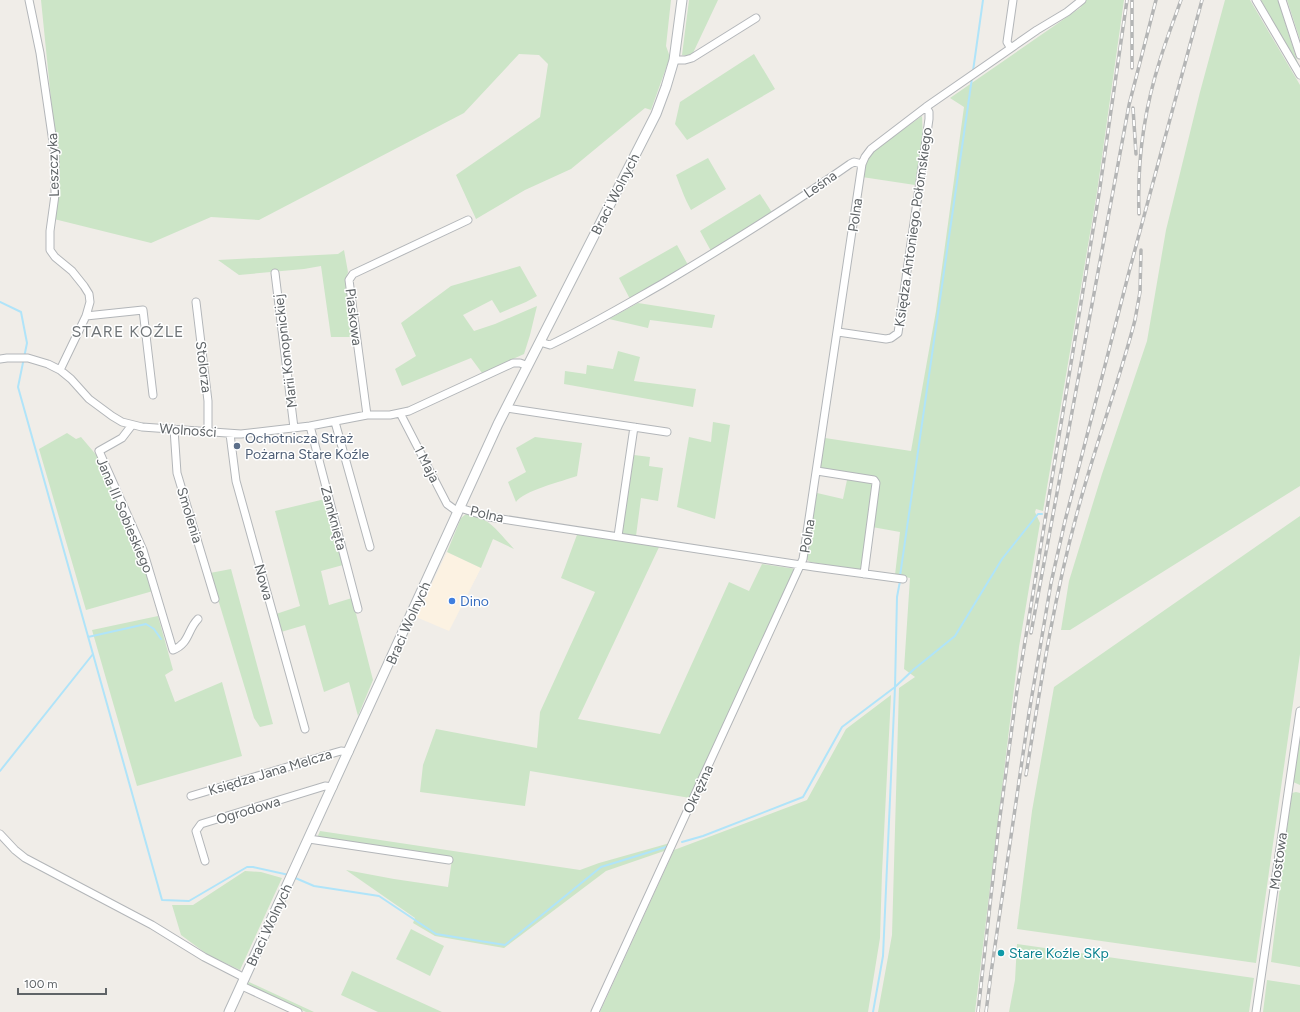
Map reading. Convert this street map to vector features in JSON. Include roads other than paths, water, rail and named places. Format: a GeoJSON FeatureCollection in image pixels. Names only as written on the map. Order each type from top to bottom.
{"type":"FeatureCollection","features":[{"type":"Feature","properties":{"kind":"main road","name":"Braci Wolnych"},"geometry":{"type":"LineString","coordinates":[[229,1012],[506,408],[656,114],[666,88],[674,60],[682,0]]}},
{"type":"Feature","properties":{"kind":"street","name":"Leszczyka"},"geometry":{"type":"LineString","coordinates":[[29,0],[40,53],[56,156],[55,195],[50,231],[50,250],[55,257],[72,271],[87,289],[90,302],[86,316],[60,370]]}},
{"type":"Feature","properties":{"kind":"street"},"geometry":{"type":"LineString","coordinates":[[1010,47],[1007,42],[1013,0]]}},
{"type":"Feature","properties":{"kind":"street"},"geometry":{"type":"LineString","coordinates":[[862,164],[871,149],[926,106],[1010,47],[1067,12],[1082,0]]}},
{"type":"Feature","properties":{"kind":"street"},"geometry":{"type":"LineString","coordinates":[[1256,0],[1300,75]]}},
{"type":"Feature","properties":{"kind":"street"},"geometry":{"type":"LineString","coordinates":[[1282,0],[1300,55]]}},
{"type":"Feature","properties":{"kind":"street"},"geometry":{"type":"LineString","coordinates":[[674,60],[685,60],[692,58],[756,18]]}},
{"type":"Feature","properties":{"kind":"street","name":"Księdza Antoniego Połomskiego"},"geometry":{"type":"LineString","coordinates":[[838,332],[886,339],[898,333],[929,119],[929,112],[926,106]]}},
{"type":"Feature","properties":{"kind":"street","name":"Leśna"},"geometry":{"type":"LineString","coordinates":[[540,342],[550,345],[608,316],[752,230],[850,164],[854,162],[862,164]]}},
{"type":"Feature","properties":{"kind":"street","name":"Polna"},"geometry":{"type":"LineString","coordinates":[[459,510],[489,517],[801,565],[817,471],[862,164]]}},
{"type":"Feature","properties":{"kind":"street","name":"Piaskowa"},"geometry":{"type":"LineString","coordinates":[[367,415],[349,280],[350,277],[353,274],[468,220]]}},
{"type":"Feature","properties":{"kind":"street","name":"Marii Konopnickiej"},"geometry":{"type":"LineString","coordinates":[[275,273],[294,428]]}},
{"type":"Feature","properties":{"kind":"street","name":"Stolorza"},"geometry":{"type":"LineString","coordinates":[[196,302],[208,401],[208,432]]}},
{"type":"Feature","properties":{"kind":"street"},"geometry":{"type":"LineString","coordinates":[[86,316],[143,310],[153,395]]}},
{"type":"Feature","properties":{"kind":"street","name":"Wolności"},"geometry":{"type":"LineString","coordinates":[[0,359],[28,358],[48,364],[60,370],[99,407],[122,422],[132,425],[230,434],[253,433],[310,426],[367,415],[390,415],[409,411],[513,364],[520,363],[528,366]]}},
{"type":"Feature","properties":{"kind":"street"},"geometry":{"type":"LineString","coordinates":[[506,408],[667,432]]}},
{"type":"Feature","properties":{"kind":"street","name":"1 Maja"},"geometry":{"type":"LineString","coordinates":[[400,413],[447,504],[459,510]]}},
{"type":"Feature","properties":{"kind":"street"},"geometry":{"type":"LineString","coordinates":[[334,422],[370,547]]}},
{"type":"Feature","properties":{"kind":"street","name":"Jana III Sobieskiego"},"geometry":{"type":"LineString","coordinates":[[132,425],[122,438],[98,451],[143,550],[173,650],[180,647],[187,639],[194,622],[198,619]]}},
{"type":"Feature","properties":{"kind":"street","name":"Zamknięta"},"geometry":{"type":"LineString","coordinates":[[310,426],[358,609]]}},
{"type":"Feature","properties":{"kind":"street"},"geometry":{"type":"LineString","coordinates":[[618,536],[634,427]]}},
{"type":"Feature","properties":{"kind":"street","name":"Smolenia"},"geometry":{"type":"LineString","coordinates":[[174,429],[177,473],[215,599]]}},
{"type":"Feature","properties":{"kind":"street","name":"Nowa"},"geometry":{"type":"LineString","coordinates":[[230,434],[236,481],[305,729]]}},
{"type":"Feature","properties":{"kind":"street"},"geometry":{"type":"LineString","coordinates":[[817,471],[874,480],[876,483],[864,574]]}},
{"type":"Feature","properties":{"kind":"street"},"geometry":{"type":"LineString","coordinates":[[801,565],[901,579]]}},
{"type":"Feature","properties":{"kind":"street","name":"Okrężna"},"geometry":{"type":"LineString","coordinates":[[595,1012],[801,565]]}},
{"type":"Feature","properties":{"kind":"street","name":"Mostowa"},"geometry":{"type":"LineString","coordinates":[[1256,1012],[1300,710]]}},
{"type":"Feature","properties":{"kind":"street","name":"Księdza Jana Melcza"},"geometry":{"type":"LineString","coordinates":[[191,796],[341,751],[349,752]]}},
{"type":"Feature","properties":{"kind":"street","name":"Ogrodowa"},"geometry":{"type":"LineString","coordinates":[[205,861],[196,831],[200,824],[325,786],[333,787]]}},
{"type":"Feature","properties":{"kind":"street"},"geometry":{"type":"LineString","coordinates":[[0,834],[24,858],[152,925],[243,982],[298,1012]]}},
{"type":"Feature","properties":{"kind":"street"},"geometry":{"type":"LineString","coordinates":[[309,839],[449,860]]}},
{"type":"Feature","properties":{"kind":"waterway"},"geometry":{"type":"LineString","coordinates":[[973,71],[983,0]]}},
{"type":"Feature","properties":{"kind":"waterway"},"geometry":{"type":"LineString","coordinates":[[900,576],[972,78]]}},
{"type":"Feature","properties":{"kind":"waterway"},"geometry":{"type":"LineString","coordinates":[[0,302],[21,312],[27,343],[18,387],[162,900],[189,901],[247,867],[289,875]]}},
{"type":"Feature","properties":{"kind":"waterway"},"geometry":{"type":"LineString","coordinates":[[682,842],[703,836],[803,797],[842,727],[895,687],[913,670],[955,636],[1002,559],[1038,514],[1042,514]]}},
{"type":"Feature","properties":{"kind":"waterway"},"geometry":{"type":"LineString","coordinates":[[873,1012],[883,956],[895,687],[897,597],[900,581]]}},
{"type":"Feature","properties":{"kind":"waterway"},"geometry":{"type":"LineString","coordinates":[[88,637],[146,624],[154,629],[161,639]]}},
{"type":"Feature","properties":{"kind":"waterway"},"geometry":{"type":"LineString","coordinates":[[0,771],[93,654]]}},
{"type":"Feature","properties":{"kind":"waterway"},"geometry":{"type":"LineString","coordinates":[[293,877],[314,886],[379,896],[436,934],[505,945],[601,867],[666,847]]}},
{"type":"Feature","properties":{"kind":"railway"},"geometry":{"type":"LineString","coordinates":[[978,1012],[999,824],[1017,690],[1099,194],[1127,0]]}},
{"type":"Feature","properties":{"kind":"railway"},"geometry":{"type":"LineString","coordinates":[[1132,0],[1132,68]]}},
{"type":"Feature","properties":{"kind":"railway"},"geometry":{"type":"LineString","coordinates":[[1031,633],[1129,105],[1156,0]]}},
{"type":"Feature","properties":{"kind":"railway"},"geometry":{"type":"LineString","coordinates":[[1139,214],[1139,175],[1146,117],[1154,79],[1181,0]]}},
{"type":"Feature","properties":{"kind":"railway"},"geometry":{"type":"LineString","coordinates":[[989,987],[1029,713],[1051,583],[1065,521],[1129,272],[1202,0]]}},
{"type":"Feature","properties":{"kind":"railway"},"geometry":{"type":"LineString","coordinates":[[1133,108],[1136,154]]}},
{"type":"Feature","properties":{"kind":"railway"},"geometry":{"type":"LineString","coordinates":[[1026,775],[1036,710],[1060,581],[1083,492],[1135,320],[1140,292],[1141,250]]}},
{"type":"Feature","properties":{"kind":"railway"},"geometry":{"type":"LineString","coordinates":[[986,1012],[990,982]]}},
{"type":"Feature","properties":{"kind":"place","name":"Ochotnicza Straż Pożarna Stare Koźle"},"geometry":{"type":"Point","coordinates":[237,446]}},
{"type":"Feature","properties":{"kind":"place","name":"Dino"},"geometry":{"type":"Point","coordinates":[452,601]}},
{"type":"Feature","properties":{"kind":"place","name":"Stare Koźle SKp"},"geometry":{"type":"Point","coordinates":[1001,953]}},
{"type":"Feature","properties":{"kind":"district","name":"STARE KOŹLE"},"geometry":{"type":"Point","coordinates":[128,331]}}]}
